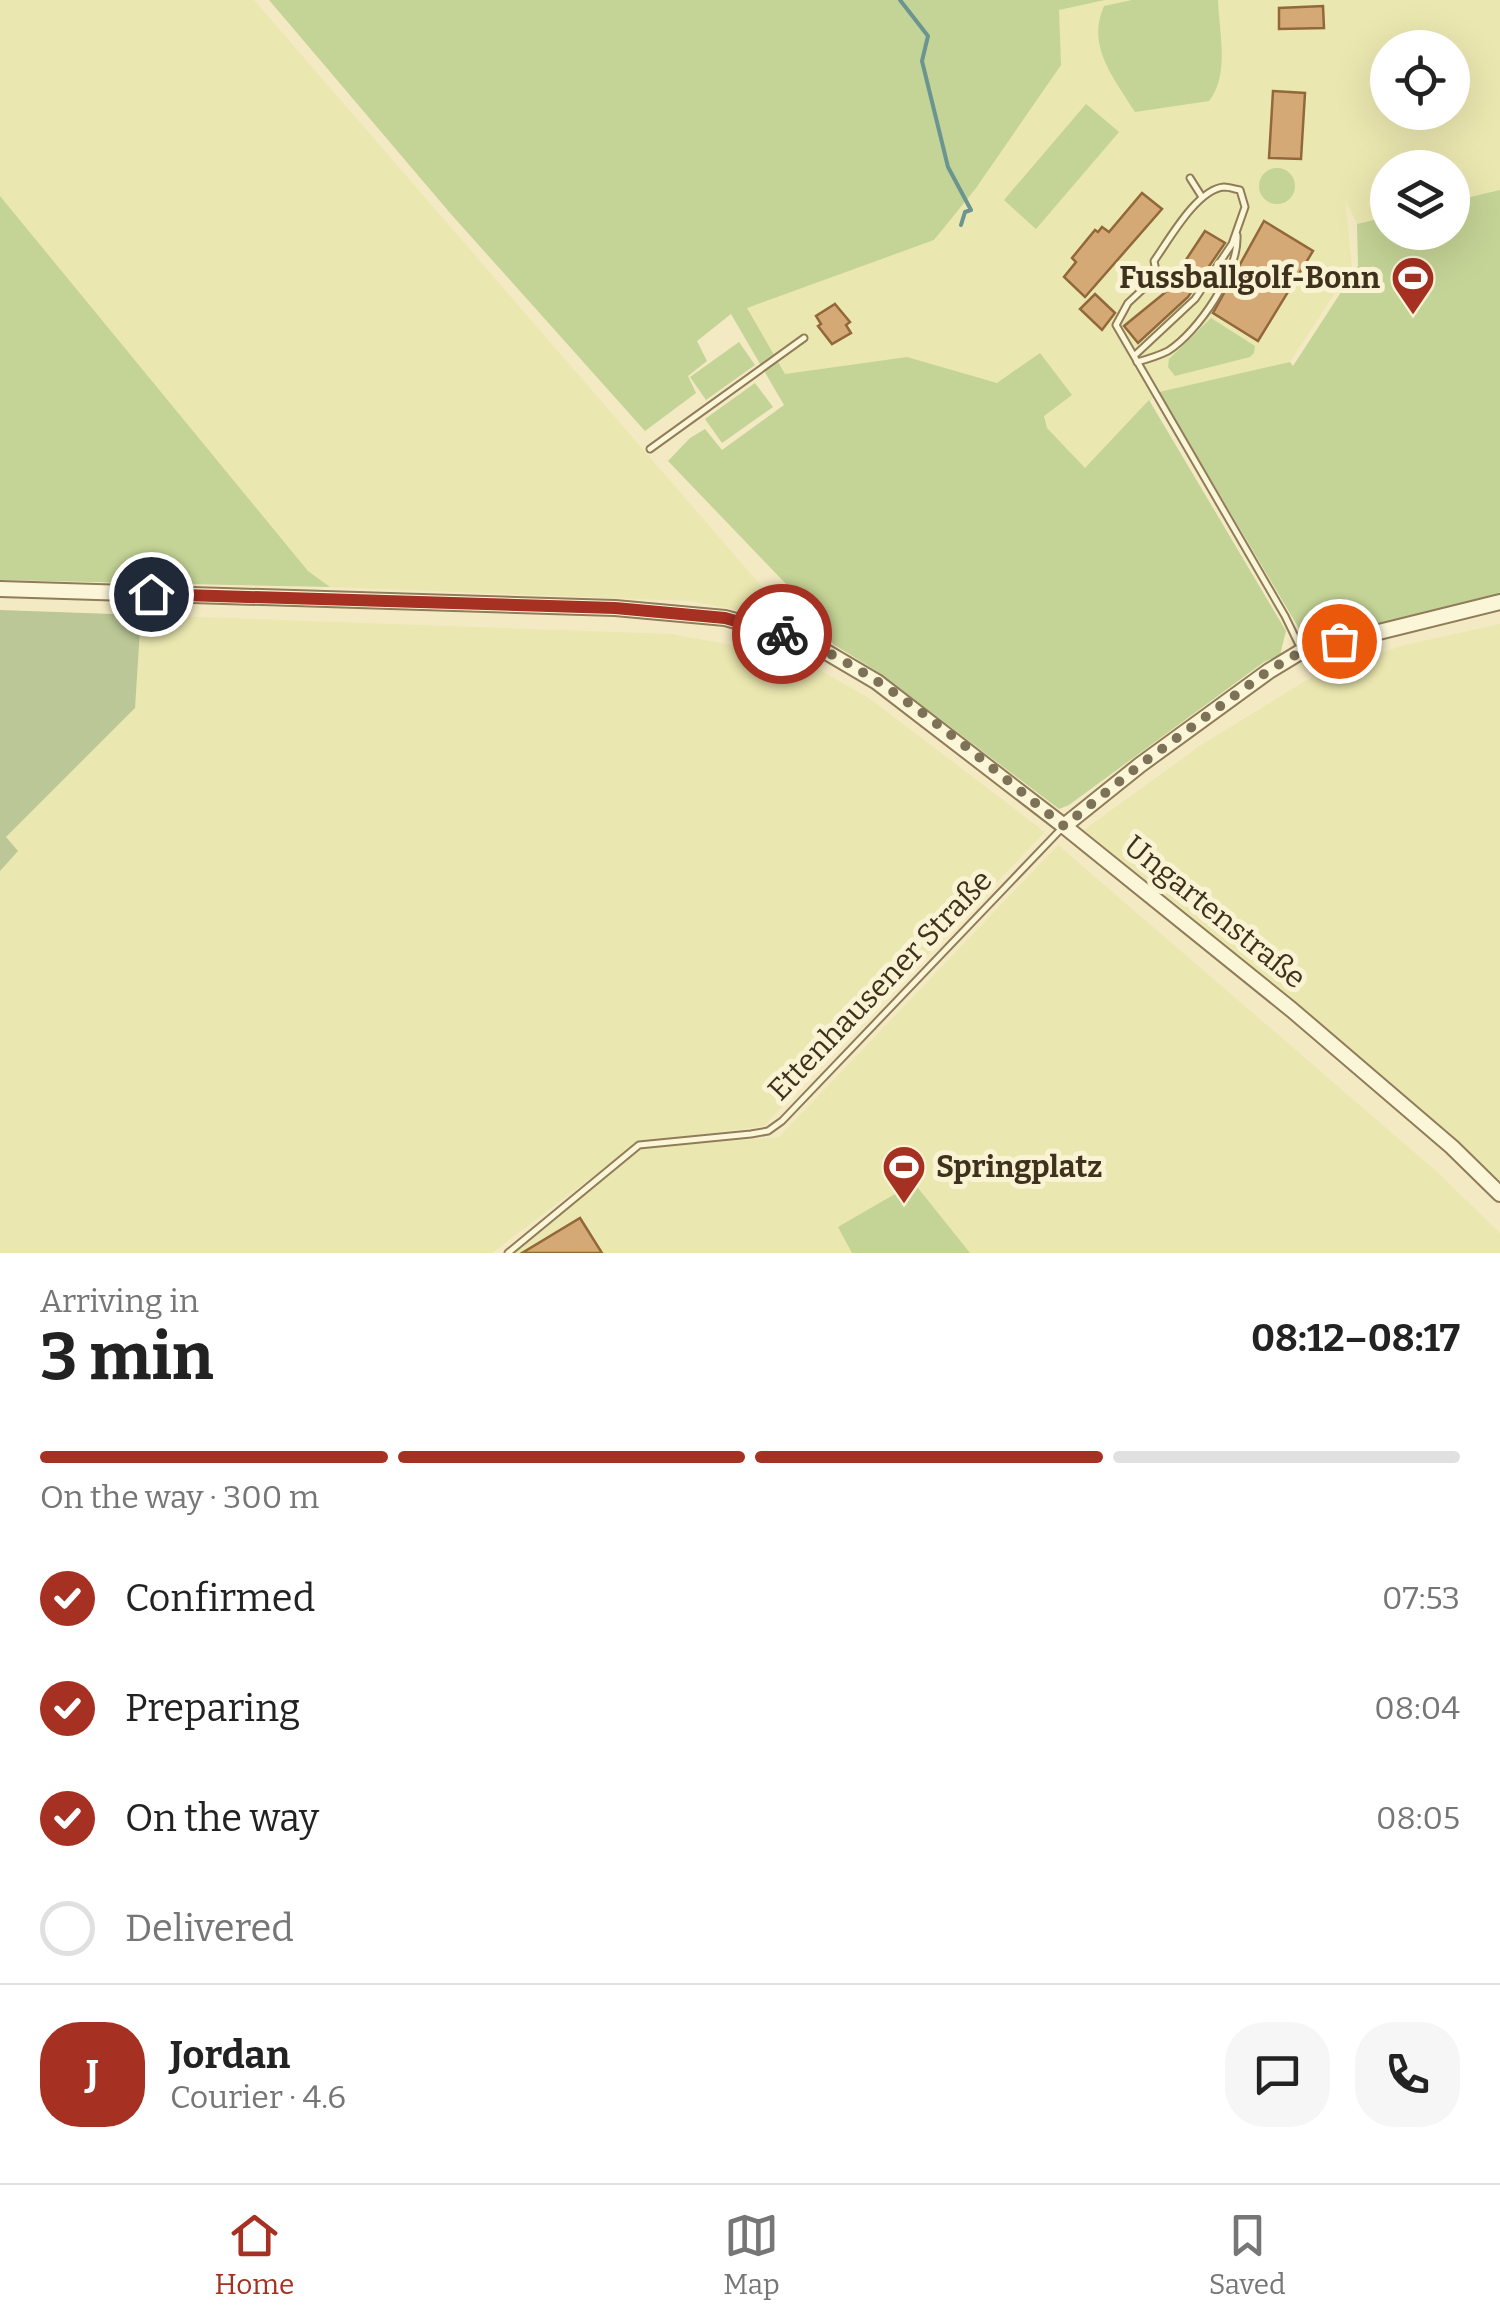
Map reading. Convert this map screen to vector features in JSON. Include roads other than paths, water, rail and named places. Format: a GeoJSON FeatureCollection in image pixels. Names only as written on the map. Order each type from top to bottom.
{"type":"FeatureCollection","features":[{"type":"Feature","properties":{"kind":"street","name":"Ungartenstraße"},"geometry":{"type":"LineString","coordinates":[[0,589],[615,608],[725,618],[788,635],[877,682],[1064,826],[1292,1010],[1452,1147],[1500,1194]]}},
{"type":"Feature","properties":{"kind":"street"},"geometry":{"type":"LineString","coordinates":[[1064,826],[1140,765],[1268,671],[1302,651],[1500,602]]}},
{"type":"Feature","properties":{"kind":"lane"},"geometry":{"type":"LineString","coordinates":[[1190,178],[1202,198]]}},
{"type":"Feature","properties":{"kind":"lane"},"geometry":{"type":"LineString","coordinates":[[1135,359],[1172,348],[1204,315],[1236,259],[1237,234],[1245,207],[1240,190],[1222,187],[1202,198],[1154,261],[1157,276],[1128,303],[1116,325],[1135,359],[1285,616],[1302,651]]}},
{"type":"Feature","properties":{"kind":"lane"},"geometry":{"type":"LineString","coordinates":[[1135,359],[1195,300],[1237,234]]}},
{"type":"Feature","properties":{"kind":"lane"},"geometry":{"type":"LineString","coordinates":[[650,449],[804,338]]}},
{"type":"Feature","properties":{"kind":"lane","name":"Ettenhausener Straße"},"geometry":{"type":"LineString","coordinates":[[508,1253],[639,1146],[768,1131],[782,1121],[1064,826]]}},
{"type":"Feature","properties":{"kind":"waterway"},"geometry":{"type":"LineString","coordinates":[[900,0],[928,36],[922,61],[948,167],[971,210],[965,212],[961,225]]}},
{"type":"Feature","properties":{"kind":"place","name":"Fussballgolf-Bonn"},"geometry":{"type":"Point","coordinates":[1413,316]}},
{"type":"Feature","properties":{"kind":"place","name":"Springplatz"},"geometry":{"type":"Point","coordinates":[904,1205]}}]}
